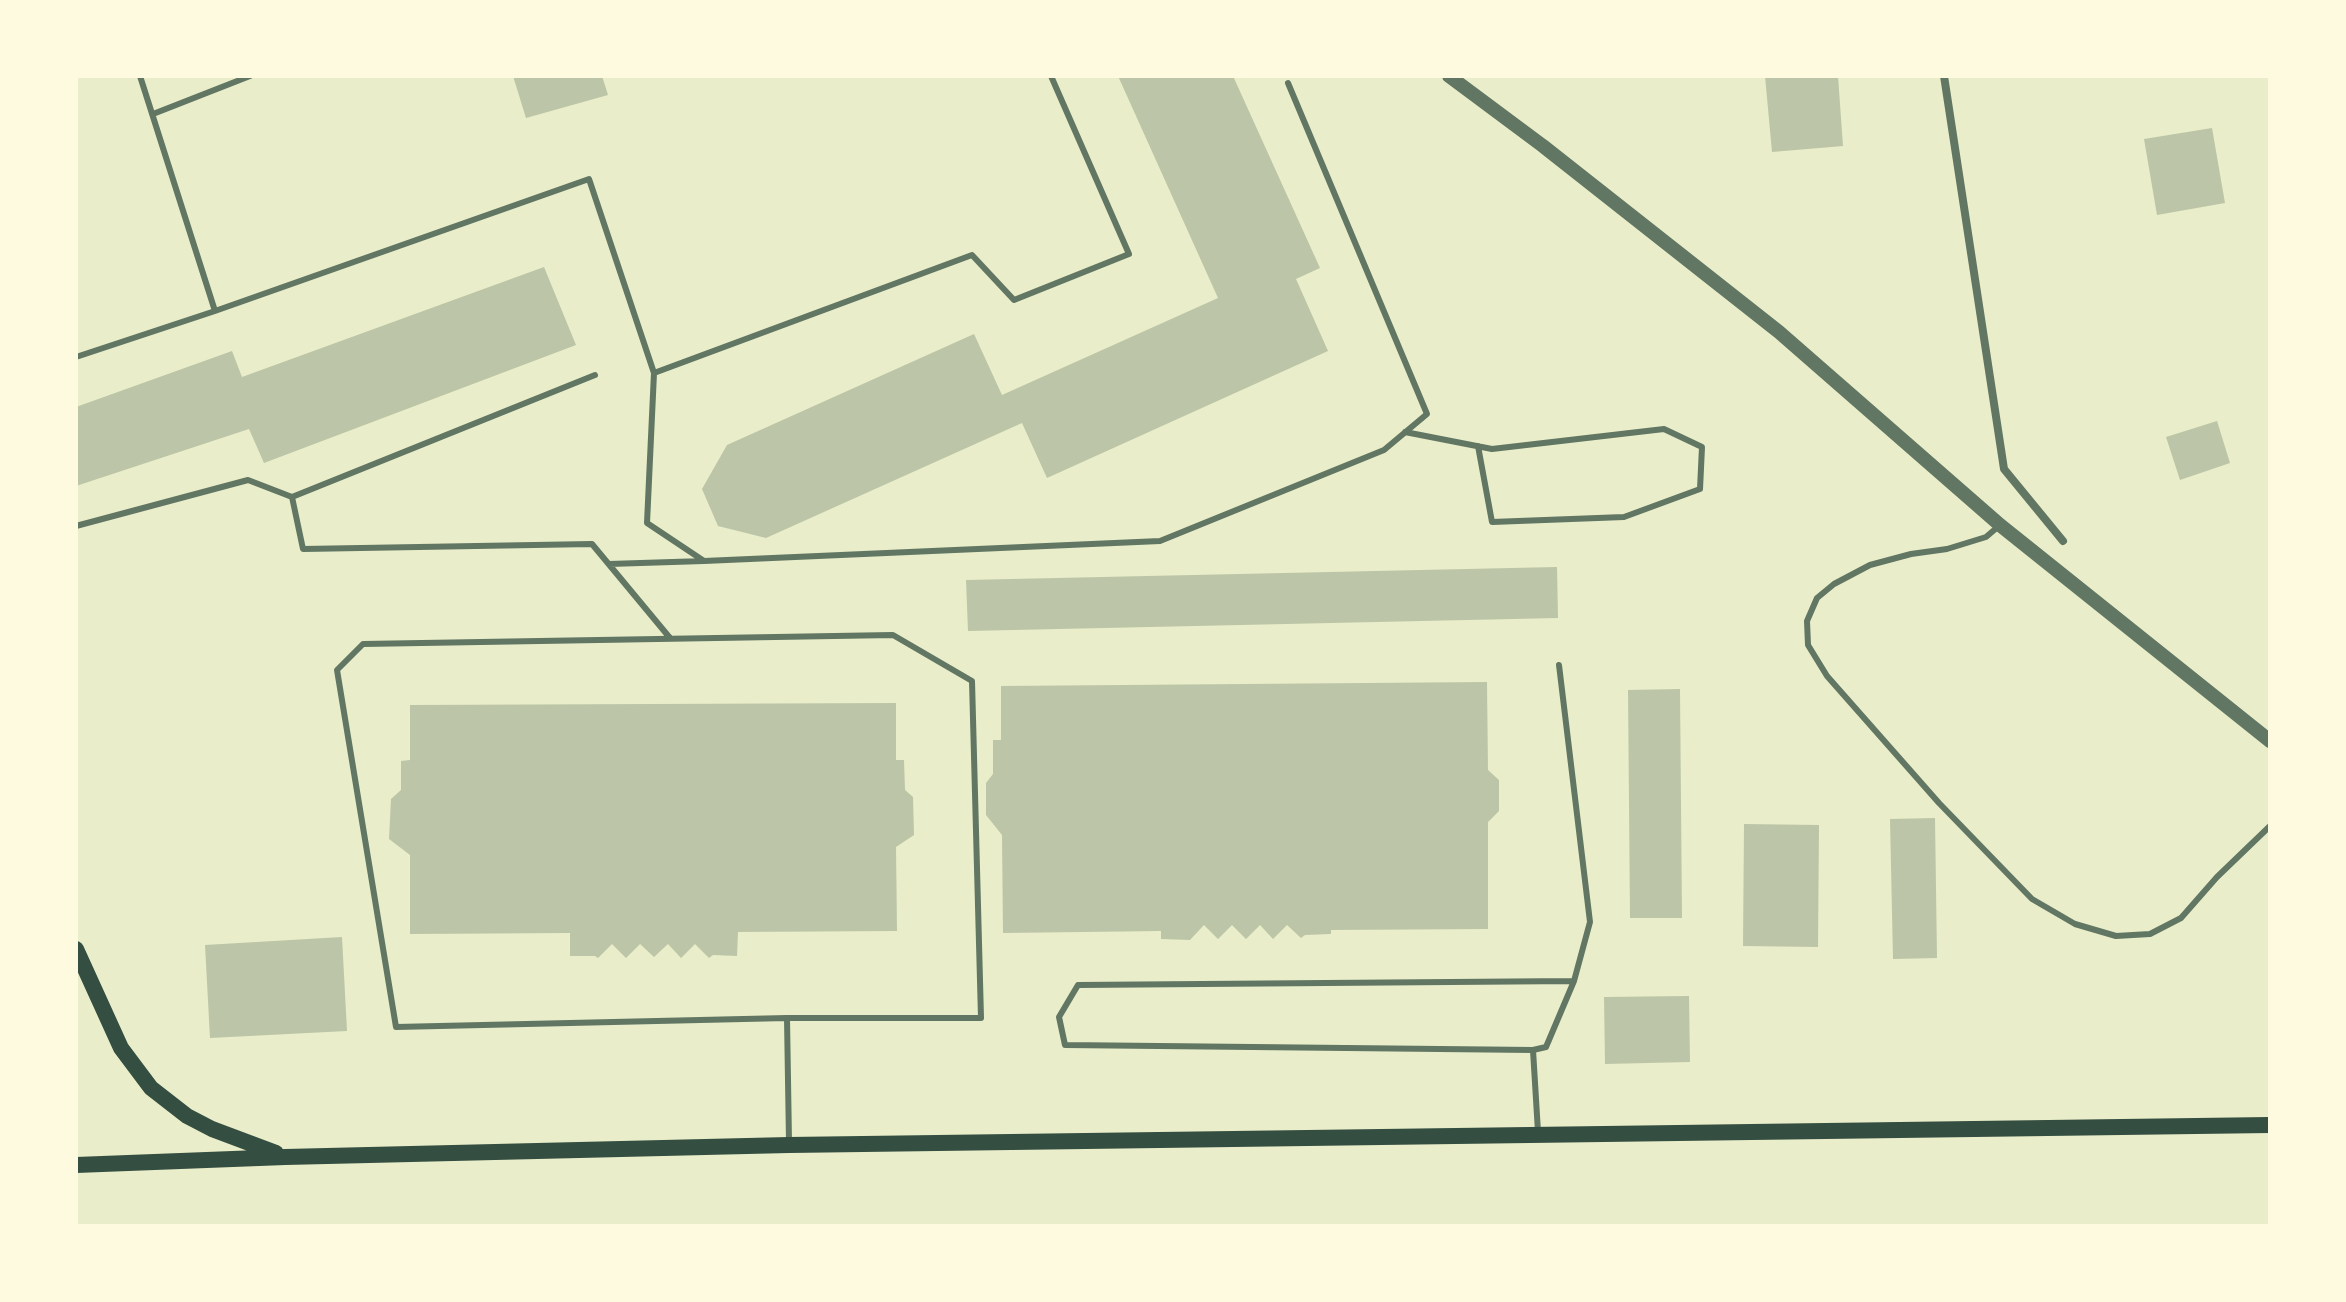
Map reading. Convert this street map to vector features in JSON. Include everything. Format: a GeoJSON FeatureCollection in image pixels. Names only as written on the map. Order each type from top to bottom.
{"type":"FeatureCollection","features":[{"type":"Feature","properties":{"kind":"main road"},"geometry":{"type":"LineString","coordinates":[[76,949],[121,1048],[151,1088],[187,1116],[212,1129],[285,1157]]}},
{"type":"Feature","properties":{"kind":"main road"},"geometry":{"type":"LineString","coordinates":[[76,1165],[789,1145],[2270,1125]]}},
{"type":"Feature","properties":{"kind":"street"},"geometry":{"type":"LineString","coordinates":[[1449,76],[1779,332],[2000,525],[2270,741]]}},
{"type":"Feature","properties":{"kind":"street"},"geometry":{"type":"LineString","coordinates":[[1944,76],[2004,469],[2063,541]]}},
{"type":"Feature","properties":{"kind":"lane"},"geometry":{"type":"LineString","coordinates":[[140,76],[215,311]]}},
{"type":"Feature","properties":{"kind":"lane"},"geometry":{"type":"LineString","coordinates":[[153,114],[250,76]]}},
{"type":"Feature","properties":{"kind":"lane"},"geometry":{"type":"LineString","coordinates":[[654,373],[972,255],[1014,300],[1129,254],[1051,76]]}},
{"type":"Feature","properties":{"kind":"lane"},"geometry":{"type":"LineString","coordinates":[[609,564],[1160,541],[1384,450],[1427,414],[1288,83]]}},
{"type":"Feature","properties":{"kind":"lane"},"geometry":{"type":"LineString","coordinates":[[76,357],[589,179],[654,373],[647,523],[704,561]]}},
{"type":"Feature","properties":{"kind":"lane"},"geometry":{"type":"LineString","coordinates":[[76,526],[248,480],[292,497],[595,375]]}},
{"type":"Feature","properties":{"kind":"lane"},"geometry":{"type":"LineString","coordinates":[[1405,432],[1478,446],[1492,449],[1664,429],[1702,447],[1700,489],[1624,517],[1492,522],[1478,446]]}},
{"type":"Feature","properties":{"kind":"lane"},"geometry":{"type":"LineString","coordinates":[[292,497],[303,549],[592,544],[670,639]]}},
{"type":"Feature","properties":{"kind":"lane"},"geometry":{"type":"LineString","coordinates":[[2000,525],[1986,537],[1947,549],[1911,554],[1870,565],[1834,584],[1817,598],[1807,621],[1808,645],[1827,676],[1939,803],[2032,899],[2075,924],[2116,936],[2150,934],[2181,918],[2217,877],[2270,826]]}},
{"type":"Feature","properties":{"kind":"lane"},"geometry":{"type":"LineString","coordinates":[[893,635],[972,681],[981,1018],[787,1018],[396,1027],[337,670],[363,644],[893,635]]}},
{"type":"Feature","properties":{"kind":"lane"},"geometry":{"type":"LineString","coordinates":[[1559,665],[1590,922],[1574,981],[1546,1047],[1533,1050],[1065,1045],[1059,1017],[1078,985],[1574,981]]}},
{"type":"Feature","properties":{"kind":"lane"},"geometry":{"type":"LineString","coordinates":[[787,1018],[789,1145]]}},
{"type":"Feature","properties":{"kind":"lane"},"geometry":{"type":"LineString","coordinates":[[1533,1050],[1538,1134]]}},
{"type":"Feature","properties":{"kind":"building"},"geometry":{"type":"Polygon","coordinates":[[[513,76],[602,76],[608,95],[526,118],[513,76]]]}},
{"type":"Feature","properties":{"kind":"building"},"geometry":{"type":"Polygon","coordinates":[[[1118,76],[1233,76],[1320,268],[1296,279],[1328,351],[1047,478],[1022,423],[766,538],[718,526],[702,489],[727,445],[974,334],[1002,395],[1218,298],[1118,76]]]}},
{"type":"Feature","properties":{"kind":"building"},"geometry":{"type":"Polygon","coordinates":[[[1765,76],[1838,76],[1843,146],[1772,152],[1765,76]]]}},
{"type":"Feature","properties":{"kind":"building"},"geometry":{"type":"Polygon","coordinates":[[[2212,128],[2225,203],[2157,215],[2144,139],[2212,128]]]}},
{"type":"Feature","properties":{"kind":"building"},"geometry":{"type":"Polygon","coordinates":[[[544,267],[576,345],[264,463],[249,429],[76,486],[76,407],[232,351],[242,377],[544,267]]]}},
{"type":"Feature","properties":{"kind":"building"},"geometry":{"type":"Polygon","coordinates":[[[2217,421],[2230,463],[2180,480],[2166,437],[2217,421]]]}},
{"type":"Feature","properties":{"kind":"building"},"geometry":{"type":"Polygon","coordinates":[[[1557,567],[1558,618],[968,631],[966,580],[1557,567]]]}},
{"type":"Feature","properties":{"kind":"building"},"geometry":{"type":"Polygon","coordinates":[[[1487,682],[1488,770],[1499,780],[1499,811],[1488,822],[1488,929],[1331,930],[1331,934],[1305,935],[1301,938],[1287,925],[1273,939],[1260,925],[1246,939],[1232,925],[1218,939],[1204,925],[1190,940],[1161,939],[1161,931],[1003,933],[1002,835],[986,815],[986,783],[993,774],[993,740],[1001,740],[1001,686],[1487,682]]]}},
{"type":"Feature","properties":{"kind":"building"},"geometry":{"type":"Polygon","coordinates":[[[1680,689],[1682,918],[1630,918],[1628,690],[1680,689]]]}},
{"type":"Feature","properties":{"kind":"building"},"geometry":{"type":"Polygon","coordinates":[[[896,703],[896,760],[904,760],[905,790],[913,797],[914,835],[896,847],[897,931],[738,932],[737,956],[713,955],[709,958],[695,944],[681,958],[668,944],[654,957],[640,944],[626,958],[612,944],[598,958],[570,956],[570,933],[410,934],[410,855],[389,839],[391,799],[401,790],[401,761],[410,760],[410,705],[896,703]]]}},
{"type":"Feature","properties":{"kind":"building"},"geometry":{"type":"Polygon","coordinates":[[[1935,818],[1937,958],[1893,959],[1890,819],[1935,818]]]}},
{"type":"Feature","properties":{"kind":"building"},"geometry":{"type":"Polygon","coordinates":[[[1744,824],[1819,825],[1818,947],[1743,946],[1744,824]]]}},
{"type":"Feature","properties":{"kind":"building"},"geometry":{"type":"Polygon","coordinates":[[[342,937],[347,1031],[210,1038],[205,945],[342,937]]]}},
{"type":"Feature","properties":{"kind":"building"},"geometry":{"type":"Polygon","coordinates":[[[1689,996],[1690,1062],[1605,1064],[1604,997],[1689,996]]]}}]}
